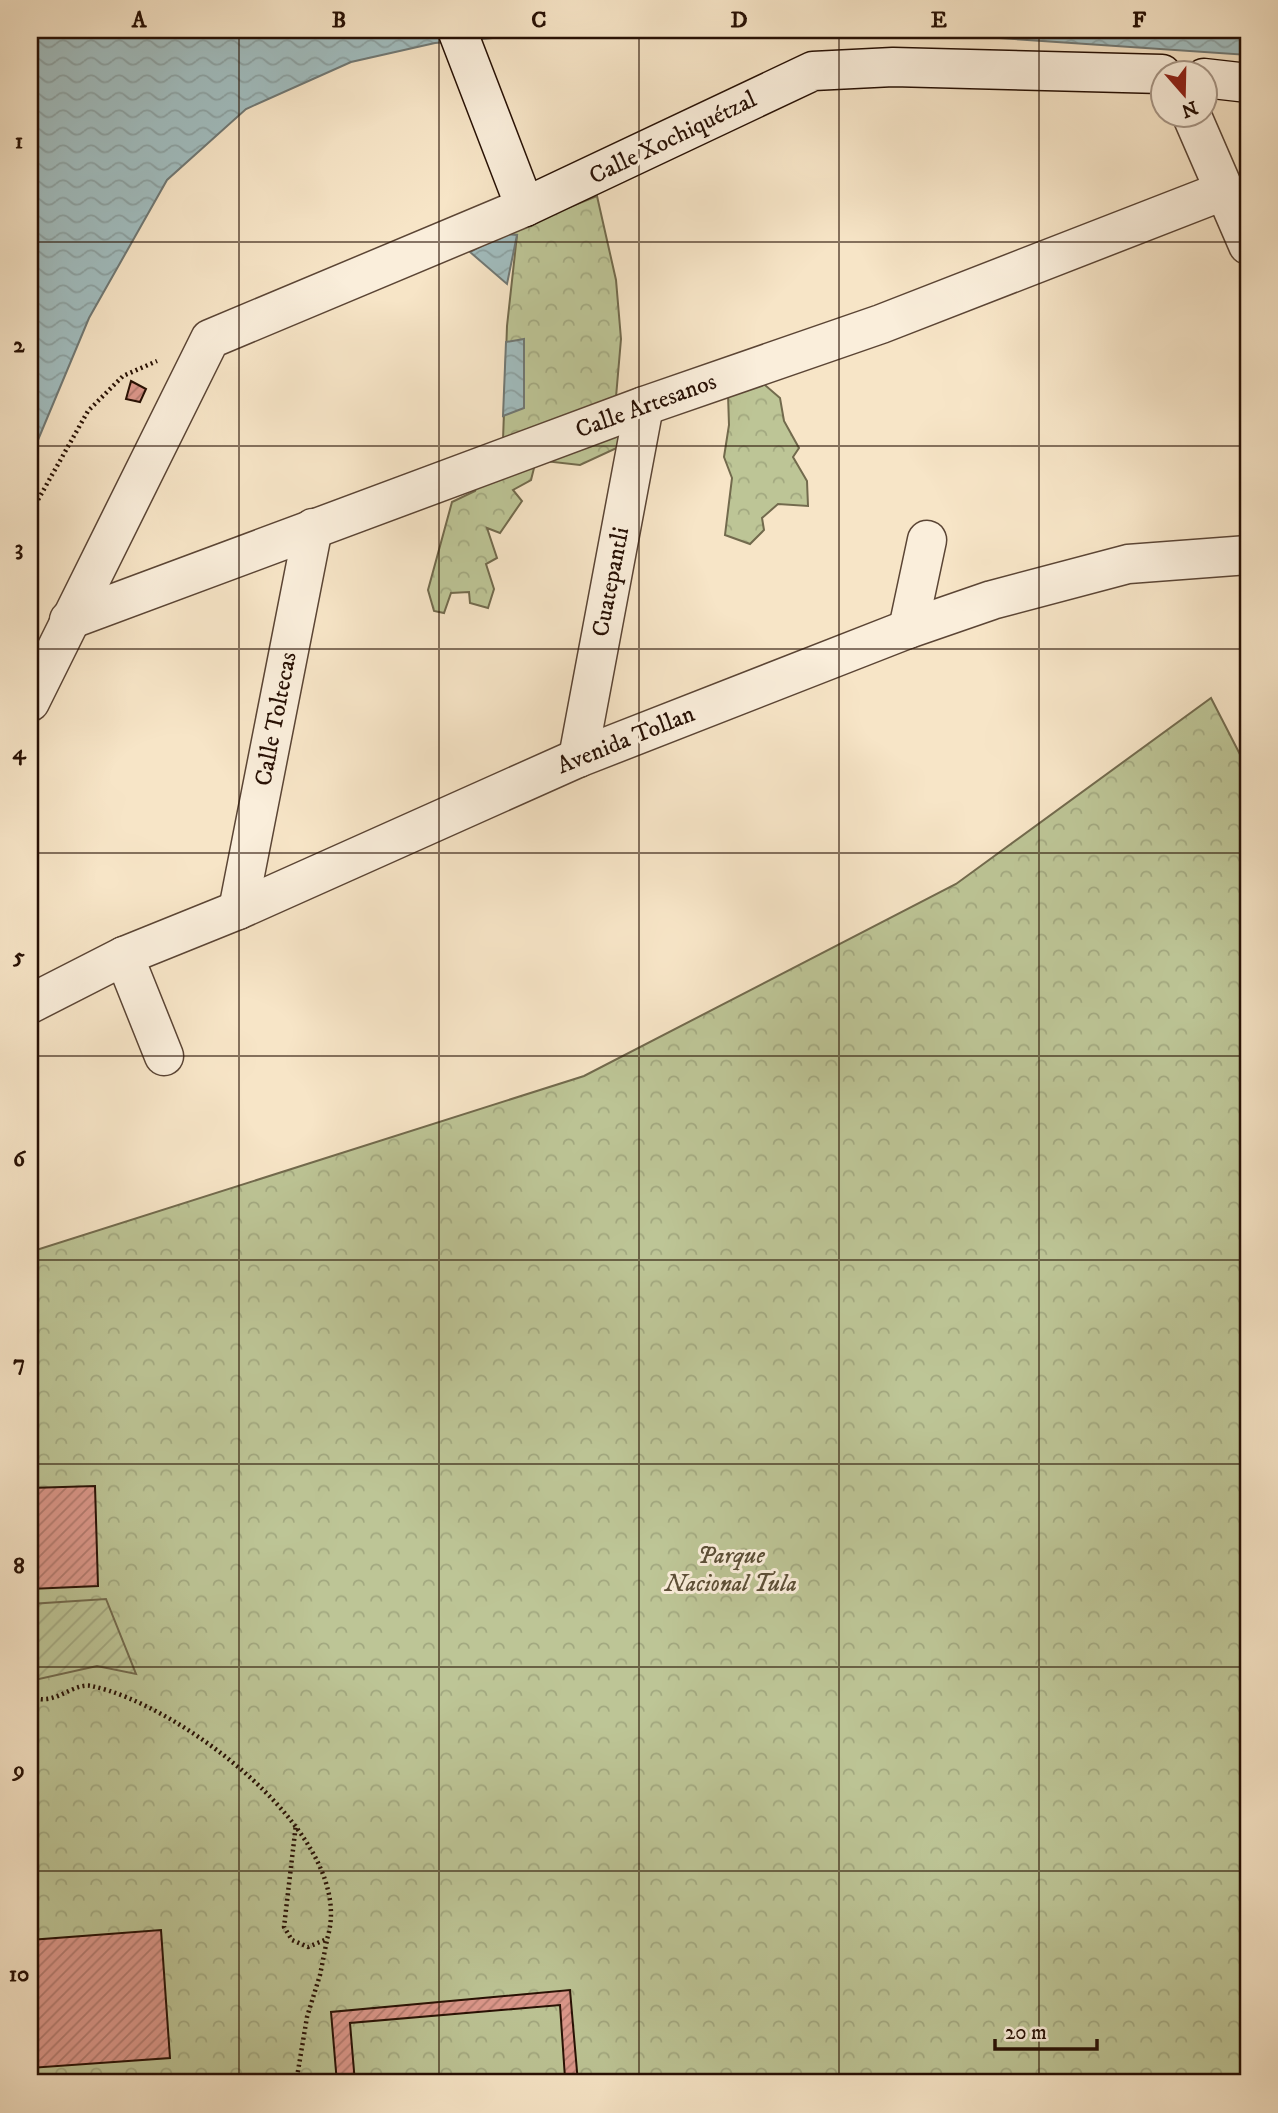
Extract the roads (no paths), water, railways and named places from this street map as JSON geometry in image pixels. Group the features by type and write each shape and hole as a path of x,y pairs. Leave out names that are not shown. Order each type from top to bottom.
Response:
{"street":[{"path":"457,30 525,207"},
{"name":"Calle Xochiquétzal","path":"69,620 210,339 525,207 813,71 893,67 1148,74"},
{"path":"1218,80 1248,83"},
{"path":"1198,130 1248,245"},
{"name":"Calle Artesanos","path":"69,620 644,406 881,324 1223,191"},
{"name":"Cuatepantli","path":"578,758 644,406"},
{"name":"Calle Toltecas","path":"238,910 313,528"},
{"path":"908,629 927,540"},
{"name":"Avenida Tollan","path":"30,1004 124,956 238,910 578,758 908,629 992,600 1128,564 1248,555"},
{"path":"30,702 69,620"},
{"path":"124,956 164,1056"}],"water":[{"path":"30,30 587,30 435,43 351,62 246,109 167,180 89,318 30,459"},
{"path":"882,30 1248,30 1248,55"},
{"path":"503,234 517,235 507,284 470,252"},
{"path":"524,339 524,408 503,416 506,342"}],"park label":[{"name":"Parque Nacional Tula","path":"731,1570"}]}
